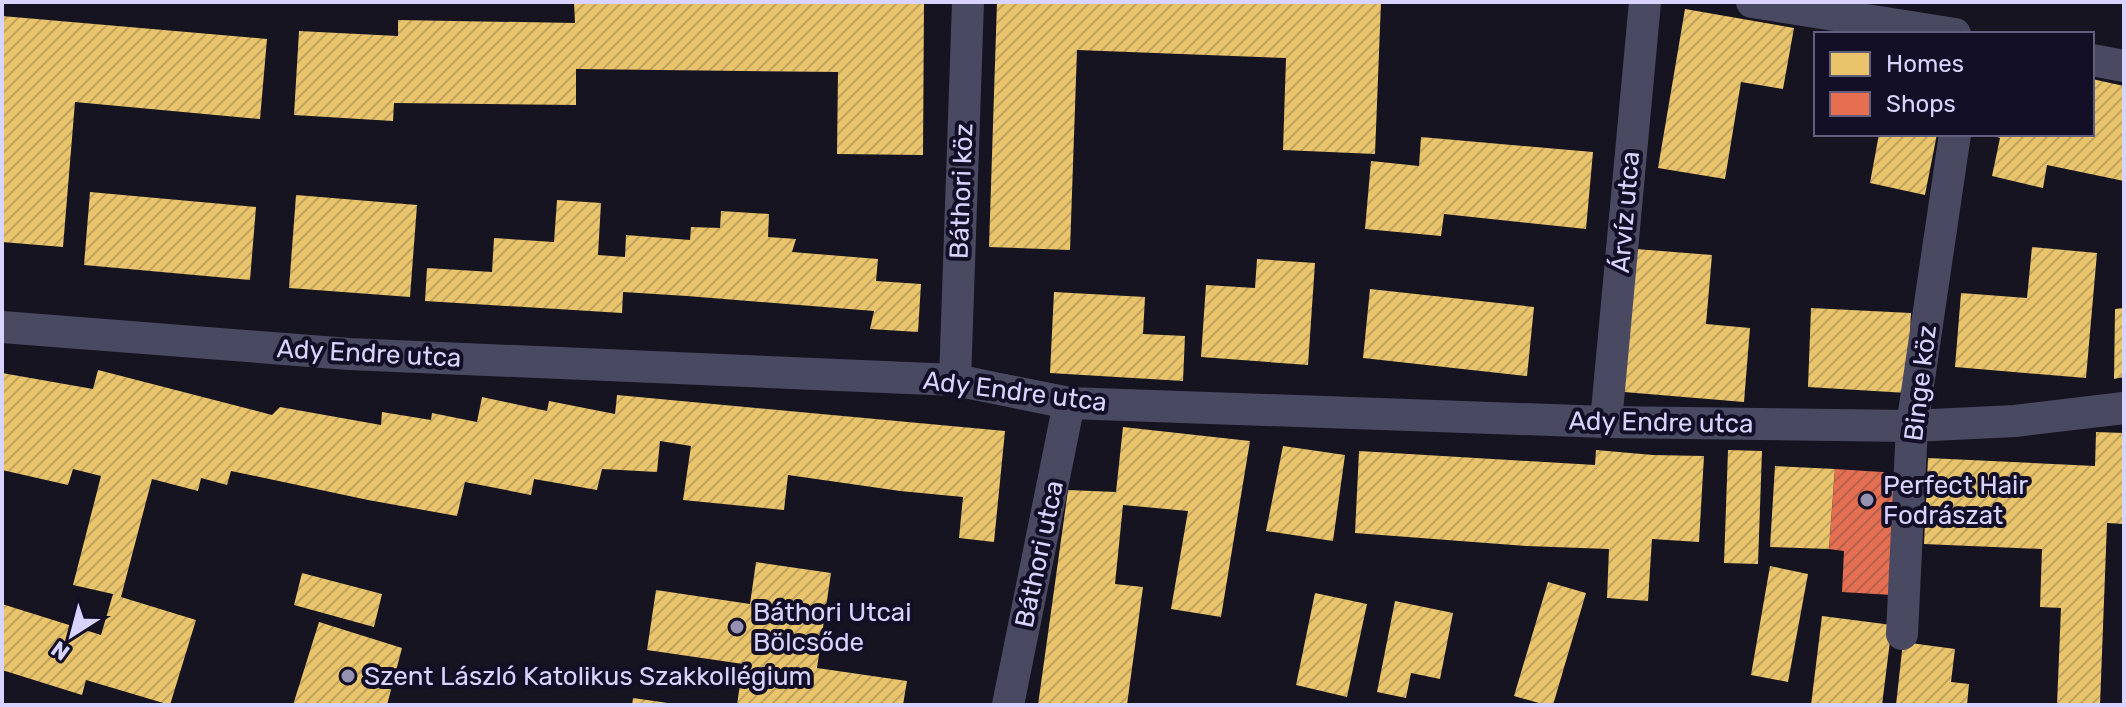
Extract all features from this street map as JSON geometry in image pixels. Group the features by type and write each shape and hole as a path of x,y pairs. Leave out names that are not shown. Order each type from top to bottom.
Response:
{"street":[{"name":"Báthori köz","path":"955,380 968,2"},
{"name":"Árvíz utca","path":"1606,422 1645,2"},
{"path":"1752,2 1942,32"},
{"path":"2094,60 2124,66"},
{"name":"Binge köz","path":"1902,634 1912,426 1955,136"},
{"name":"Ady Endre utca","path":"2,327 349,354 955,380 1069,403 1606,422 1912,426 2015,421 2124,408"},
{"name":"Báthori utca","path":"1008,705 1069,403"}],"building: Homes":[{"path":"574,2 924,2 923,155 837,154 838,72 576,69 576,105 394,103 393,121 294,115 299,31 398,36 398,20 575,23"},
{"path":"997,2 1381,2 1375,154 1283,150 1286,58 1077,50 1070,250 989,247"},
{"path":"1685,9 1794,28 1783,89 1741,82 1725,179 1658,168"},
{"path":"2,16 267,39 260,119 75,102 63,247 2,242"},
{"path":"2094,79 2124,86 2124,181 2047,165 2043,188 1992,176 2000,138 1994,136 2094,136"},
{"path":"1879,136 1937,136 1925,195 1870,183"},
{"path":"1421,137 1593,152 1586,229 1444,214 1441,236 1365,229 1371,161 1419,166"},
{"path":"90,192 256,207 250,280 84,265"},
{"path":"296,195 417,205 410,297 289,288"},
{"path":"557,200 601,203 598,255 625,257 626,235 690,240 691,227 720,228 721,211 769,214 768,237 796,239 792,252 878,259 876,281 921,284 918,332 870,329 874,311 687,296 623,292 622,313 425,301 427,268 492,272 494,238 554,242"},
{"path":"2032,247 2097,253 2086,378 1955,367 1961,293 2027,298"},
{"path":"1636,249 1712,255 1706,324 1750,328 1744,402 1624,392"},
{"path":"1257,259 1315,263 1308,365 1201,357 1206,285 1255,288"},
{"path":"1370,289 1534,307 1527,376 1363,358"},
{"path":"1054,292 1145,297 1143,334 1185,336 1183,381 1050,373"},
{"path":"1811,308 1911,313 1907,393 1808,387"},
{"path":"2124,308 2124,377 2114,379 2115,309"},
{"path":"98,370 272,415 280,407 381,425 382,412 431,420 432,413 477,422 482,397 547,411 549,401 615,414 617,395 1005,431 994,542 959,538 963,497 788,475 784,510 683,500 691,446 660,441 657,472 602,469 597,490 534,479 531,495 465,482 457,516 231,471 227,485 201,478 198,491 152,479 121,597 196,620 170,705 86,680 82,695 2,670 2,604 101,635 113,594 73,585 101,476 73,469 68,485 2,470 2,373 93,389"},
{"path":"1123,427 1250,441 1221,617 1171,609 1188,511 1123,505 1115,584 1143,587 1127,705 1038,705 1068,490 1116,492"},
{"path":"2096,432 2124,433 2124,524 2107,523 2100,705 2057,705 2061,608 2040,607 2042,549 1924,544 1928,458 2095,466"},
{"path":"1283,446 1345,455 1333,541 1266,531"},
{"path":"1596,450 1704,456 1699,542 1652,539 1648,601 1607,598 1609,549 1355,533 1359,451 1595,465"},
{"path":"1728,450 1762,451 1758,564 1724,563"},
{"path":"1775,466 1835,469 1829,549 1770,547"},
{"name":"Báthori Utcai Bölcsőde","path":"756,562 831,573 817,668 907,681 903,705 737,705 743,664 647,650 656,590 750,604"},
{"path":"1770,566 1808,574 1788,682 1751,675"},
{"path":"302,573 382,594 374,627 294,605"},
{"path":"1548,582 1586,593 1553,705 1514,696"},
{"path":"1315,593 1367,604 1347,697 1296,685"},
{"path":"1395,601 1453,613 1440,679 1411,673 1406,698 1377,692"},
{"path":"1822,616 1892,625 1882,705 1811,705"},
{"name":"Szent László Katolikus Szakkollégium","path":"319,622 402,648 387,705 293,705"},
{"path":"1903,642 1955,649 1951,682 1969,684 1967,705 1896,705"},
{"path":"633,698 668,703 632,705"}],"building: Shops":[{"path":"1835,469 1898,473 1892,595 1842,592 1844,551 1829,549"}],"place":[{"name":"Perfect Hair Fodrászat","path":"1867,500"},
{"name":"Báthori Utcai Bölcsőde","path":"737,627"},
{"name":"Szent László Katolikus Szakkollégium","path":"348,676"}]}
